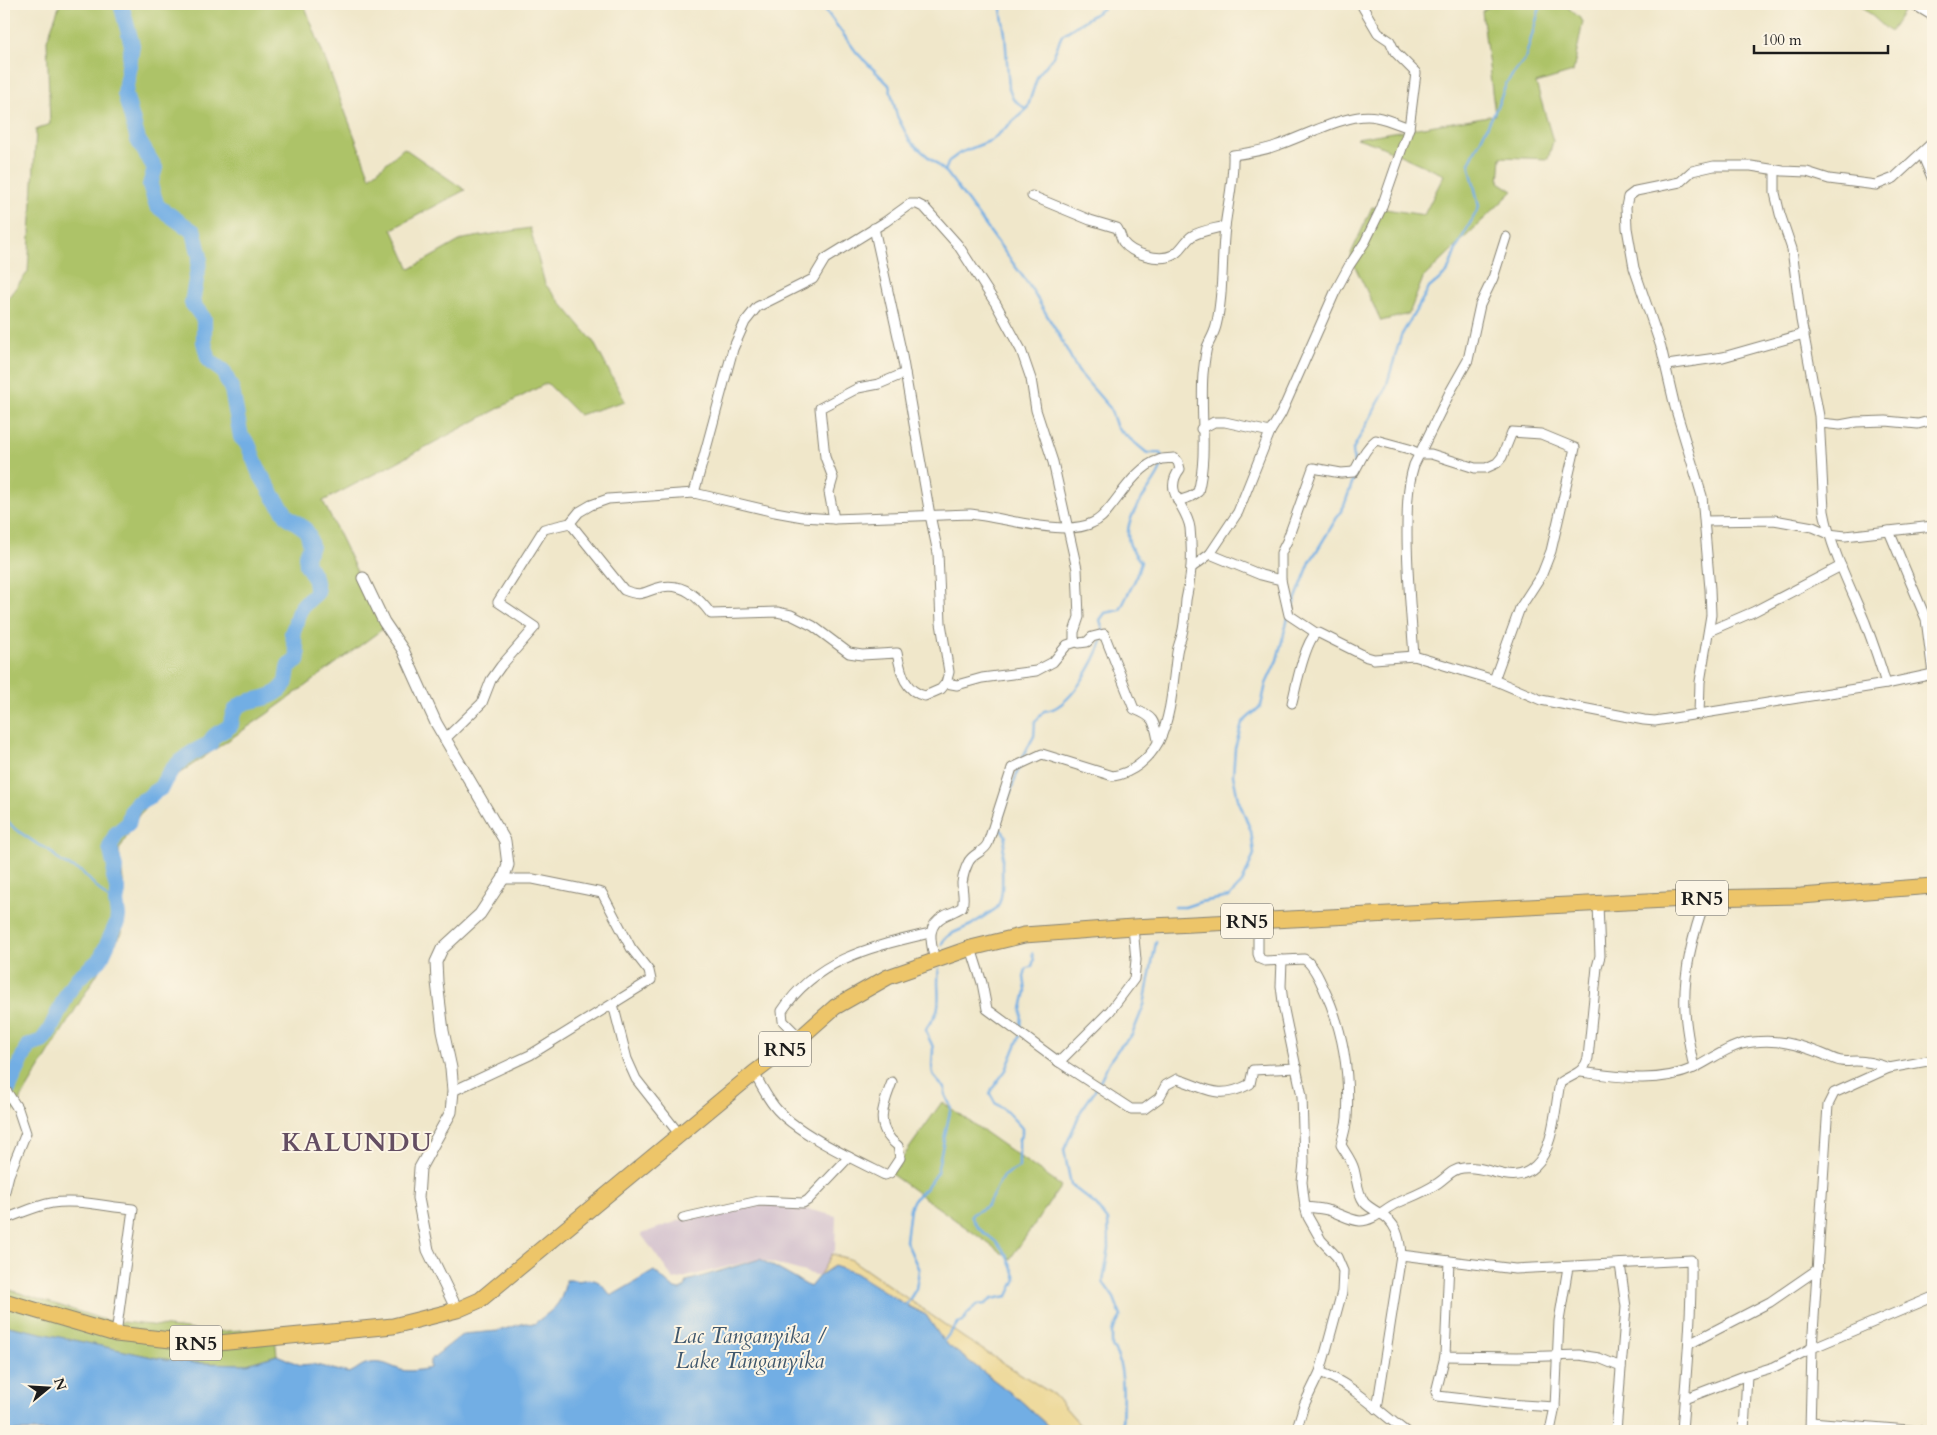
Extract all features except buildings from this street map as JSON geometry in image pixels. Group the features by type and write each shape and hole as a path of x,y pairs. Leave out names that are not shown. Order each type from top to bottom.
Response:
{"highway":[{"name":"RN5","path":"4,1301 116,1334 208,1344 393,1326 457,1310 480,1300 754,1073 800,1038 835,1007 888,978 972,948 1024,934 1706,898 1800,896 1933,886"}],"street":[{"path":"1191,568 1210,554 1238,512 1270,432 1281,414 1335,292 1365,242 1381,209 1409,128 1416,73 1395,52 1390,41 1378,33 1361,4"},
{"path":"1913,4 1933,16"},
{"path":"1178,501 1198,492 1203,466 1201,429 1203,374 1207,348 1216,327 1222,279 1225,226 1233,177 1233,155 1250,153 1276,146 1357,117 1375,116 1409,128"},
{"path":"1699,715 1700,682 1709,631 1710,589 1705,521 1697,477 1675,407 1666,365 1629,249 1626,207 1628,196 1636,191 1680,182 1692,171 1714,166 1751,166 1807,172 1829,179 1876,186 1894,178 1933,142"},
{"path":"1922,154 1933,180"},
{"path":"1775,170 1776,193 1780,214 1792,249 1804,334 1820,423 1824,511 1829,534 1873,642 1886,684"},
{"path":"1032,196 1090,220 1117,228 1123,241 1128,246 1142,254 1151,256 1168,257 1174,254 1193,236 1225,226"},
{"path":"694,493 733,349 745,322 757,307 813,279 826,259 910,204 917,204 925,208 958,245 996,304 1021,350 1031,379 1036,410 1053,462 1077,569 1079,605 1078,622 1074,632 1074,640 1076,642"},
{"path":"570,523 624,590 636,595 662,587 679,588 694,595 711,614 777,612 786,614 813,626 849,653 862,655 880,652 897,653 902,675 907,685 917,694 925,696 933,694 946,683 949,672 941,623 938,553 905,373 874,228"},
{"path":"1414,656 1408,572 1407,514 1411,476 1450,392 1468,360 1480,305 1493,278 1506,237"},
{"path":"1666,365 1723,357 1804,334"},
{"path":"834,519 829,492 833,478 824,457 824,436 820,408 858,388 885,382 905,373"},
{"path":"1820,423 1840,425 1886,420 1918,424 1933,420"},
{"path":"1201,429 1214,422 1225,422 1270,432"},
{"path":"1494,680 1520,608 1542,574 1551,551 1575,448 1541,434 1512,432 1502,457 1497,464 1486,468 1476,468 1431,454 1420,454 1376,440 1366,447 1363,458 1354,472 1342,473 1313,468 1281,553 1281,580 1289,615 1316,633 1367,657 1374,659 1414,656 1494,680 1540,700 1644,720 1655,721 1699,715 1753,704 1886,684 1933,674 1926,619 1889,531"},
{"path":"446,738 482,704 491,680 535,627 498,602 544,529 570,523 579,512 591,505 608,499 694,493 775,512 834,519 978,515 1068,528 1092,524 1100,518 1133,479 1158,460 1174,458 1178,462 1180,469 1175,475 1172,487 1187,516 1191,568 1169,709 1158,742 1144,761 1133,770 1112,776 1042,754 1012,768 988,844 986,848 970,858 968,863 962,883 964,899 962,907 934,922 930,933 935,962"},
{"path":"1705,521 1774,520 1812,527 1829,534 1845,536 1933,526"},
{"path":"1210,554 1261,575 1281,580"},
{"path":"1709,631 1747,615 1841,566"},
{"path":"363,578 384,622 403,650 436,723 505,841 508,865 503,879 480,914 442,949 436,962 437,982 453,1091 452,1112 420,1168 418,1198 428,1250 457,1310"},
{"path":"1292,703 1300,671 1312,638 1316,633"},
{"path":"946,683 958,685 982,678 1036,671 1045,668 1053,662 1067,645 1076,642 1087,642 1092,637 1104,634 1134,708 1151,716 1154,721 1158,742"},
{"path":"453,1091 530,1055 651,980 649,971 631,948 602,893 533,879 503,879"},
{"path":"1694,1068 1686,1022 1685,997 1688,963 1700,914 1706,898"},
{"path":"1581,1072 1588,1058 1589,1034 1600,956 1598,904"},
{"path":"1258,921 1260,959 1265,961 1300,958 1307,961 1320,980 1329,999 1342,1038 1347,1075 1347,1120 1342,1145 1354,1167 1358,1190 1363,1201 1371,1209 1381,1213 1395,1226 1399,1236 1401,1255 1377,1409"},
{"path":"1059,1062 1110,1011 1134,979 1136,960 1133,927"},
{"path":"800,1038 783,1022 782,1011 818,972 834,963 867,950 930,933"},
{"path":"972,948 987,1009 1059,1062 1131,1109 1144,1109 1159,1098 1166,1085 1177,1079 1209,1092 1227,1092 1250,1084 1253,1070 1297,1068"},
{"path":"1282,960 1281,986 1284,1010 1297,1068 1302,1104 1304,1162 1302,1182 1305,1206 1308,1217 1321,1240 1337,1257 1343,1270 1342,1292 1320,1372 1304,1406 1296,1431"},
{"path":"613,1004 628,1059 636,1079 680,1134"},
{"path":"1305,1206 1329,1210 1349,1220 1362,1221 1420,1194 1440,1182 1447,1174 1461,1168 1476,1166 1515,1176 1524,1174 1536,1166 1546,1152 1560,1083 1566,1078 1581,1072 1649,1079 1694,1068 1715,1055 1736,1046 1774,1040 1817,1052 1842,1062 1877,1064 1889,1068"},
{"path":"1920,1431 1810,1427 1812,1348 1828,1105 1834,1093 1889,1068 1933,1060"},
{"path":"754,1073 778,1111 796,1125 849,1157 887,1175 900,1158 898,1146 891,1141 881,1116 892,1082"},
{"path":"4,1195 8,1175 26,1133 18,1109 7,1092"},
{"path":"684,1218 759,1201 803,1203 849,1157"},
{"path":"4,1219 30,1208 52,1203 72,1202 133,1209 116,1334"},
{"path":"1401,1255 1515,1269 1690,1260 1692,1290 1682,1431"},
{"path":"1449,1261 1445,1356 1436,1392 1438,1396 1506,1404 1555,1406"},
{"path":"1616,1431 1626,1307 1620,1264"},
{"path":"1550,1431 1555,1406 1559,1321 1568,1267"},
{"path":"1689,1344 1770,1302 1818,1269"},
{"path":"1684,1400 1747,1375 1774,1367 1812,1348 1933,1297"},
{"path":"1445,1356 1518,1357 1558,1354 1580,1355 1599,1358 1621,1367"},
{"path":"1320,1372 1350,1386 1362,1398 1405,1431"},
{"path":"1744,1431 1747,1375"}],"shaded area":[{"path":"759,1203 802,1208 836,1216 835,1250 819,1276 759,1259 674,1280 641,1234 684,1219"}],"green space":[{"path":"60,4 304,4 370,177 404,148 465,190 392,229 410,269 463,239 530,228 545,284 593,341 625,401 579,415 547,383 323,501 384,628 267,714 180,773 139,815 119,850 124,888 122,933 6,1123 4,1145 4,303 28,272 36,130 50,124 47,40"},
{"path":"1494,4 1564,4 1583,21 1573,72 1536,83 1553,141 1548,159 1501,157 1499,182 1513,191 1423,278 1409,314 1381,321 1350,256 1372,207 1424,215 1444,175 1378,145 1357,138 1495,115 1482,11"},
{"path":"1859,4 1908,4 1890,32"},
{"path":"942,1102 1061,1186 1010,1259 891,1174"},
{"path":"4,1288 105,1320 213,1332 274,1328 277,1355 247,1364 196,1363 157,1358 19,1329 4,1325"}],"sand":[{"path":"832,1254 852,1260 964,1338 1054,1395 1086,1431 1053,1431 1020,1400 943,1342 926,1315 834,1266 819,1276"}],"water":[{"name":"Lac Tanganyika / Lake Tanganyika","path":"760,1259 810,1287 819,1276 834,1266 855,1273 906,1305 926,1315 944,1342 1020,1400 1053,1431 4,1431 4,1325 157,1358 196,1363 247,1364 277,1355 300,1365 312,1364 349,1373 370,1363 386,1364 408,1371 430,1368 430,1360 463,1334 498,1331 525,1323 534,1324 559,1302 566,1280 598,1281 611,1296 654,1271 675,1289 680,1290 685,1287 687,1281"}],"waterway":[{"path":"4,1094 7,1092 28,1046 42,1041 50,1030 68,992 78,978 100,960 117,923 116,902 118,892 110,847 116,834 128,824 131,812 136,804 161,788 169,773 181,761 210,744 213,737 231,725 237,708 250,701 273,695 284,686 289,665 297,661 298,655 292,633 297,616 304,605 317,592 314,577 307,565 306,556 311,546 308,534 304,528 288,517 259,472 248,444 241,437 232,390 223,371 209,361 204,342 204,319 192,303 200,257 194,232 157,206 150,185 155,168 138,140 125,94 132,45 121,4"},
{"path":"821,4 857,53 889,85 897,116 910,141 947,173 1029,285 1078,371 1110,408 1117,428 1147,453 1161,453 1162,463 1159,473 1138,505 1128,529 1130,545 1141,562 1135,580 1120,610 1105,613 1100,620 1104,633"},
{"path":"1004,4 1001,9 1009,89 1013,99 1026,109"},
{"path":"945,171 949,161 960,153 992,140 1027,109 1038,75 1053,57 1062,35 1110,4"},
{"path":"1354,466 1353,449 1385,391 1401,336 1429,288 1447,273 1457,247 1479,207 1469,163 1497,107 1507,82 1525,59 1541,4"},
{"path":"1291,611 1310,562 1344,506 1354,474"},
{"path":"1174,907 1185,907 1200,902 1229,897 1242,883 1254,854 1251,831 1238,799 1233,775 1235,748 1242,723 1261,706 1266,684 1277,660 1288,618"},
{"path":"1021,760 1034,736 1035,722 1044,711 1054,708 1063,702 1081,682 1103,638"},
{"path":"942,944 944,939 953,933 971,925 997,908 1001,898 1002,857 1006,836 998,826 1019,768"},
{"path":"4,817 15,829 49,850 61,862 82,872 107,898 116,902"},
{"path":"1122,1431 1122,1375 1117,1355 1112,1347 1112,1332 1121,1316 1114,1298 1103,1282 1109,1248 1108,1221 1096,1205 1071,1185 1064,1150 1081,1111 1097,1087 1109,1062 1132,1035 1144,1005 1156,942"},
{"path":"1021,1031 1022,1009 1026,991 1024,977 1026,969 1032,966 1034,960 1032,953"},
{"path":"906,1305 916,1289 919,1270 906,1241 910,1208 914,1199 926,1188 937,1172 951,1107 945,1094 945,1088 933,1074 933,1048 926,1029 937,1011 939,969"},
{"path":"943,1342 958,1323 963,1322 967,1314 977,1305 985,1304 992,1299 1008,1296 1016,1279 1004,1252 998,1244 978,1228 971,1215 987,1206 1003,1176 1019,1167 1019,1139 1022,1134 1022,1128 1007,1112 995,1103 990,1094 1006,1070 1020,1036"}],"district":[{"name":"KALUNDU","path":"357,1142"}]}
